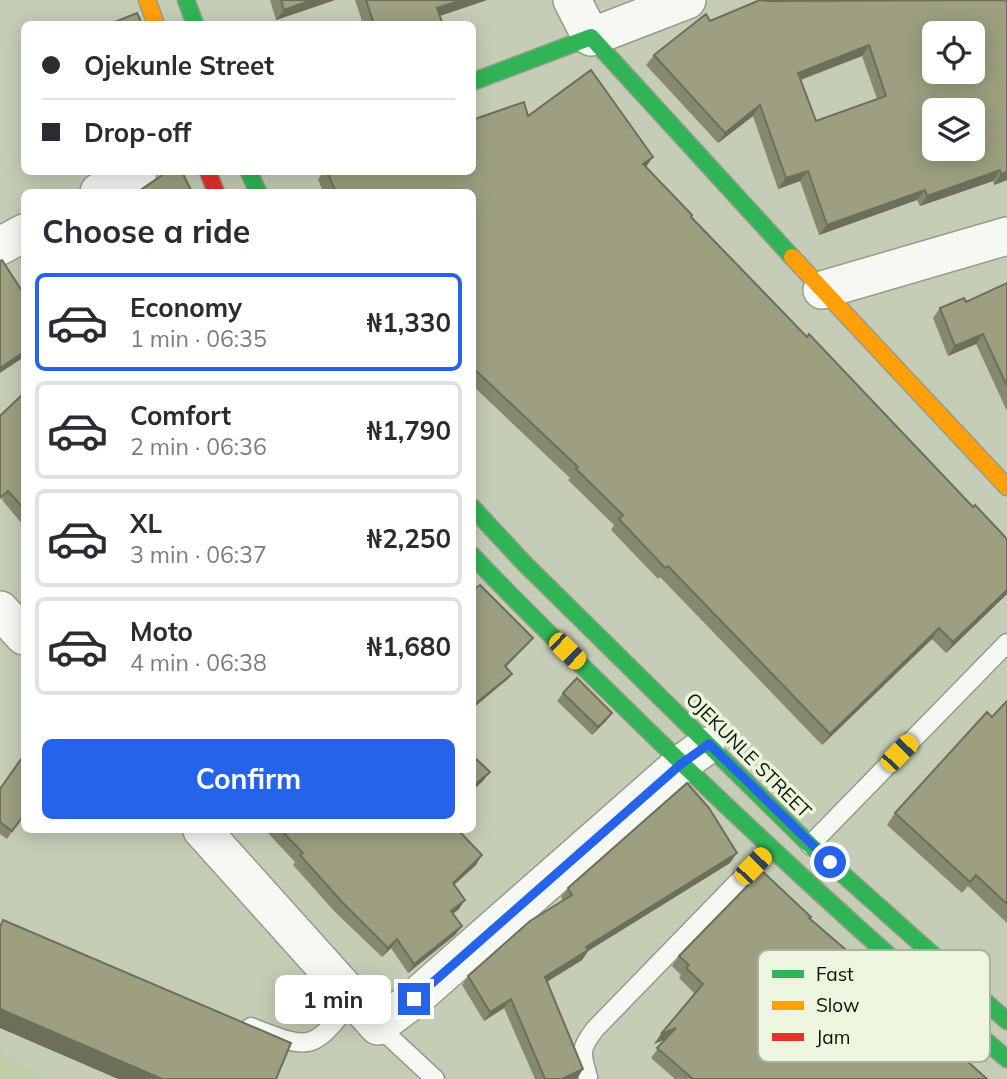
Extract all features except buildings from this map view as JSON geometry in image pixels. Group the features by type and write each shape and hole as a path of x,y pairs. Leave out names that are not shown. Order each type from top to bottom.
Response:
{"street":[{"path":"147,0 155,21"},
{"path":"186,0 194,21"},
{"path":"572,0 590,37 821,290 1007,487"},
{"path":"476,80 687,0"},
{"path":"105,189 132,175"},
{"path":"225,189 256,178"},
{"path":"0,246 21,235"},
{"path":"821,290 1007,236"},
{"name":"OJEKUNLE STREET","path":"476,511 695,754 770,849 880,950"},
{"name":"OJEKUNLE STREET","path":"476,559 695,754 810,845 928,950"},
{"path":"0,610 21,633"},
{"path":"205,833 378,1026 414,999 695,754"},
{"name":"OJEKUNLE STREET","path":"990,1006 1007,1021"},
{"name":"OJEKUNLE STREET","path":"990,1045 1007,1059"}],"lane":[{"path":"810,845 1007,643"},
{"path":"588,1077 581,1052 590,1036 770,849"},
{"path":"240,1022 288,1042 309,1043 326,1035 354,997"},
{"path":"378,1026 435,1079"}],"shaded area":[{"path":"0,1052 47,1079 0,1079"}],"traffic: fast":[{"path":"186,0 194,21"},
{"path":"476,80 591,37 792,257"},
{"path":"250,175 257,189"},
{"path":"476,511 523,562 810,845 928,950"},
{"path":"476,559 669,751 882,950"},
{"path":"990,1006 1007,1021"},
{"path":"990,1044 1007,1059"}],"traffic: slow":[{"path":"147,0 155,21"},
{"path":"792,257 1007,487"}],"traffic: jam":[{"path":"209,175 215,189"}],"route":[{"path":"414,999 681,764 709,744 830,862"}]}
